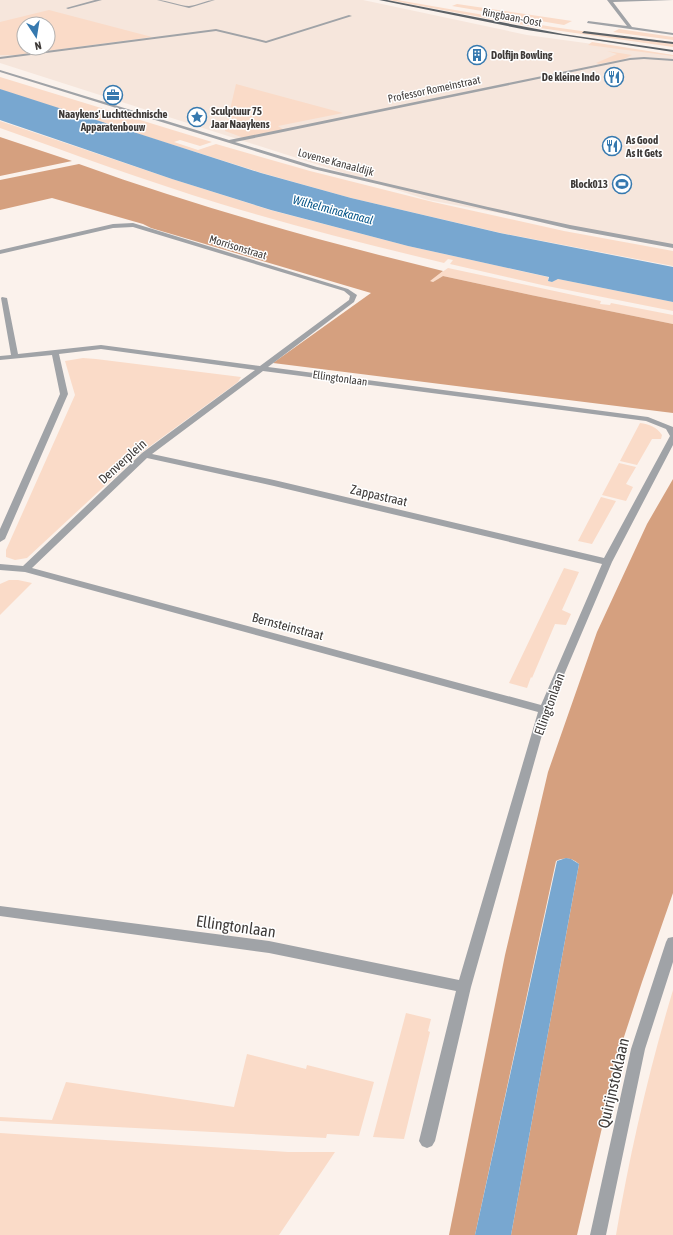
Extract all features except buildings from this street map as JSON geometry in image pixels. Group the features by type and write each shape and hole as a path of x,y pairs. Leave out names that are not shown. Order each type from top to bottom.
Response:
{"main road":[{"name":"Ringbaan-Oost","path":"381,0 519,28 616,44 673,51"},
{"name":"Ringbaan-Oost","path":"407,0 533,24"},
{"path":"577,31 673,43"}],"street":[{"path":"68,8 100,0"},
{"path":"159,0 189,6 213,0"},
{"path":"610,1 673,0"},
{"path":"610,1 631,28"},
{"path":"0,58 216,30 266,42 350,16"},
{"path":"588,22 673,34"},
{"name":"Professor Romeinstraat","path":"228,141 617,62 644,58 673,60"},
{"name":"Lovense Kanaaldijk","path":"0,71 315,168 417,193 570,227 673,246"},
{"name":"Morrisonstraat","path":"0,252 112,226 133,225 346,290 354,295 352,301 264,368"},
{"path":"4,298 15,357"},
{"name":"Ellingtonlaan","path":"0,358 101,347 648,419 669,427 673,436 607,562 544,710 464,987 427,1141"},
{"path":"0,539 64,394 55,352"},
{"name":"Denverplein","path":"25,569 145,455 264,368"},
{"name":"Zappastraat","path":"145,455 274,483 607,562"},
{"path":"0,567 25,569"},
{"name":"Bernsteinstraat","path":"25,569 544,710"},
{"name":"Ellingtonlaan","path":"0,910 269,947 464,987"},
{"name":"Quirijnstoklaan","path":"598,1235 638,1049 673,942"}],"shaded area":[{"path":"0,0 363,0 527,35 673,55 673,245 428,200 0,63"},
{"path":"388,0 397,0 553,27 673,44 673,47 540,28"},
{"path":"457,4 572,21 564,25 452,6"},
{"path":"49,10 152,37 56,50 56,16 24,16"},
{"path":"16,18 16,55 0,55 0,22"},
{"path":"619,29 673,37 673,40 613,32"},
{"path":"592,42 673,55 673,56 588,45"},
{"path":"607,51 632,55 624,59 599,64 596,63 617,54"},
{"path":"0,77 212,142 200,146 180,140 174,142 198,150 216,144 310,171 433,202 564,231 673,251 673,266 501,233 351,198 262,173 8,93 0,89"},
{"path":"236,84 343,113 278,126 284,130 244,138 225,131"},
{"path":"0,121 172,179 270,210 408,246 548,277 548,281 552,282 558,279 673,302 673,311 542,285 450,264 453,260 448,259 444,263 275,220 165,186 0,128"},
{"path":"0,137 72,161 0,176"},
{"path":"79,164 214,209 351,248 443,271 430,281 433,282 443,276 673,324 673,413 273,363 371,293 52,198 0,210 0,180"},
{"path":"448,268 601,301 600,304 610,305 611,303 673,315 673,324 443,276 433,282 429,281"},
{"path":"83,358 241,377 238,382 138,455 27,558 15,560 6,557 6,550 75,395 65,361"},
{"path":"640,423 650,425 655,428 662,435 661,439 652,439 637,465 620,461"},
{"path":"619,463 636,467 626,484 633,487 626,501 602,495"},
{"path":"673,479 673,893 621,1046 577,1235 511,1235 579,864 571,859 562,859 556,861 475,1235 449,1235 505,955 548,772 597,632 647,524"},
{"path":"601,497 616,501 592,544 578,541"},
{"path":"564,568 579,572 562,610 571,614 566,625 555,624 527,688 509,683"},
{"path":"9,580 32,583 0,615 0,584"},
{"path":"673,990 673,1235 616,1235 627,1173 641,1111"},
{"path":"406,1013 431,1019 428,1031 430,1032 404,1139 373,1137"},
{"path":"247,1054 306,1069 307,1065 374,1082 359,1136 327,1134 326,1138 0,1121 0,1117 52,1120 66,1082 234,1107"},
{"path":"0,1133 288,1152 335,1152 279,1235 0,1235"}],"water":[{"name":"Wilhelminakanaal","path":"0,89 261,173 351,198 500,233 673,267 673,302 558,279 552,282 548,281 549,277 408,246 271,210 172,179 0,120"},
{"path":"566,858 579,864 511,1235 475,1235 557,861"}],"place":[{"name":"Dolfijn Bowling","path":"477,55"},
{"name":"De kleine Indo","path":"614,77"},
{"name":"Naaykens' Luchttechnische Apparatenbouw","path":"113,95"},
{"name":"Sculptuur 75 Jaar Naaykens","path":"197,117"},
{"name":"As Good As It Gets","path":"612,146"},
{"name":"Block013","path":"622,184"}]}
